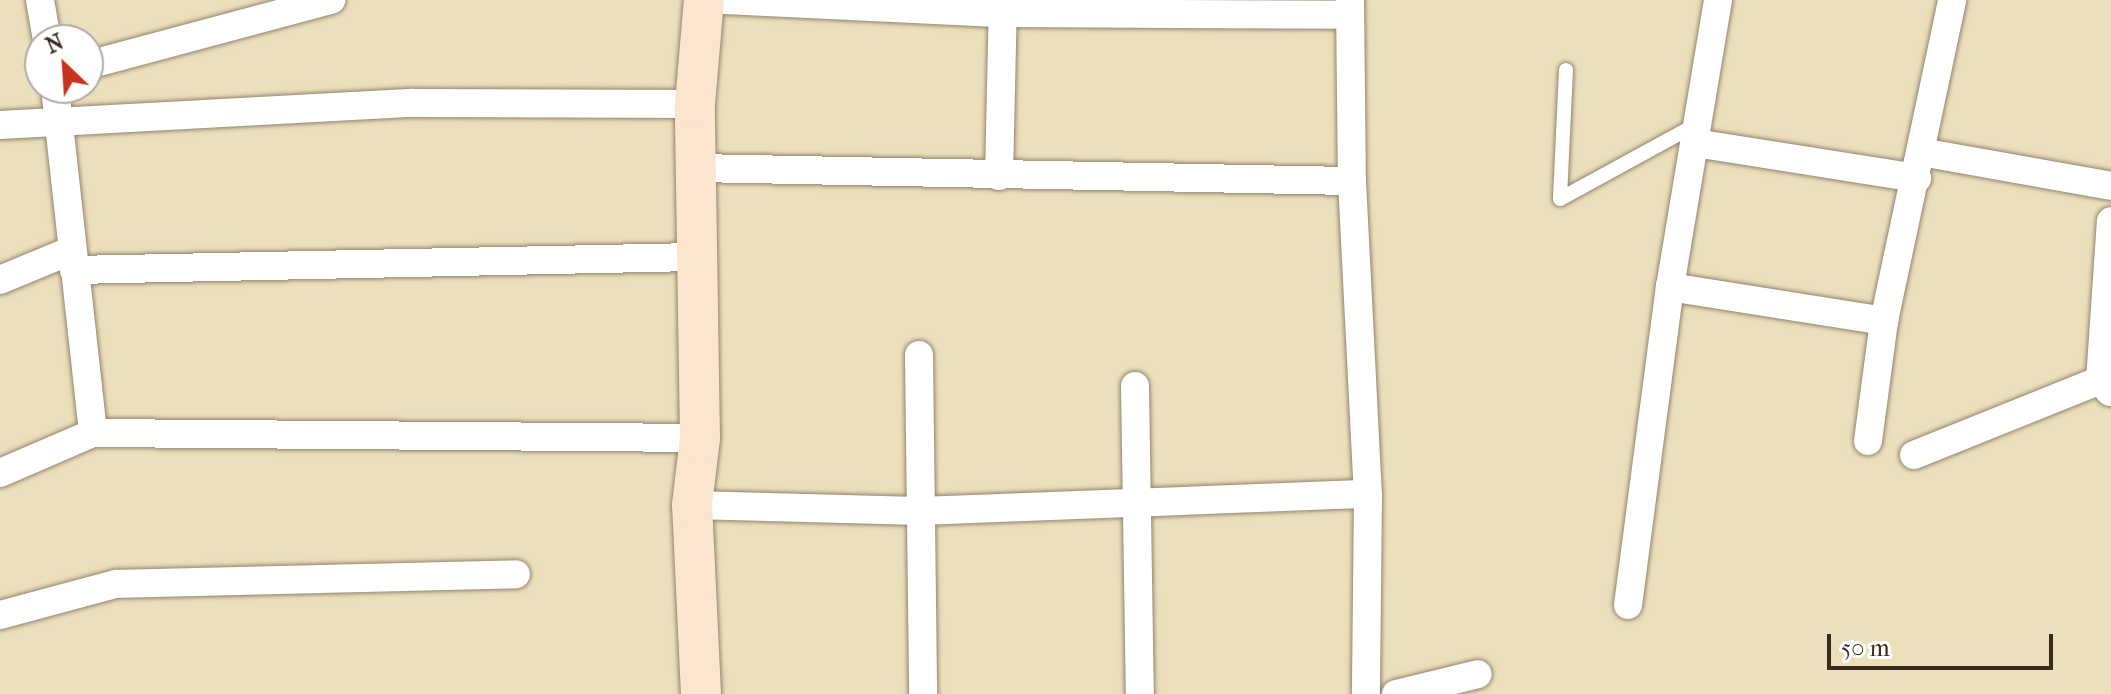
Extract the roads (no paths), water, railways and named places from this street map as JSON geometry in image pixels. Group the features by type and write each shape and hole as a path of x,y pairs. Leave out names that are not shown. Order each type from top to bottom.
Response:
{"street":[{"path":"40,0 44,24"},
{"path":"104,61 331,0"},
{"path":"701,694 692,505 700,438 695,104 704,0"},
{"path":"724,0 1003,6 1350,8 1352,181 1368,494 1366,694"},
{"path":"1628,605 1670,287 1718,0"},
{"path":"1868,441 1884,321 1952,0"},
{"path":"999,176 1003,6"},
{"path":"0,125 61,118 412,103 695,104"},
{"path":"58,104 72,260 93,433"},
{"path":"1696,133 1919,165 2111,186"},
{"path":"696,168 1352,181"},
{"path":"1914,455 2107,384 2111,221"},
{"path":"0,280 72,260 695,257"},
{"path":"1670,287 1884,321"},
{"path":"919,355 923,694"},
{"path":"1135,386 1140,694"},
{"path":"0,473 93,433 700,438"},
{"path":"692,505 920,511 1368,494"},
{"path":"0,615 116,584 516,574"},
{"path":"1396,694 1478,674"}],"lane":[{"path":"1566,70 1560,199 1696,133"}]}
